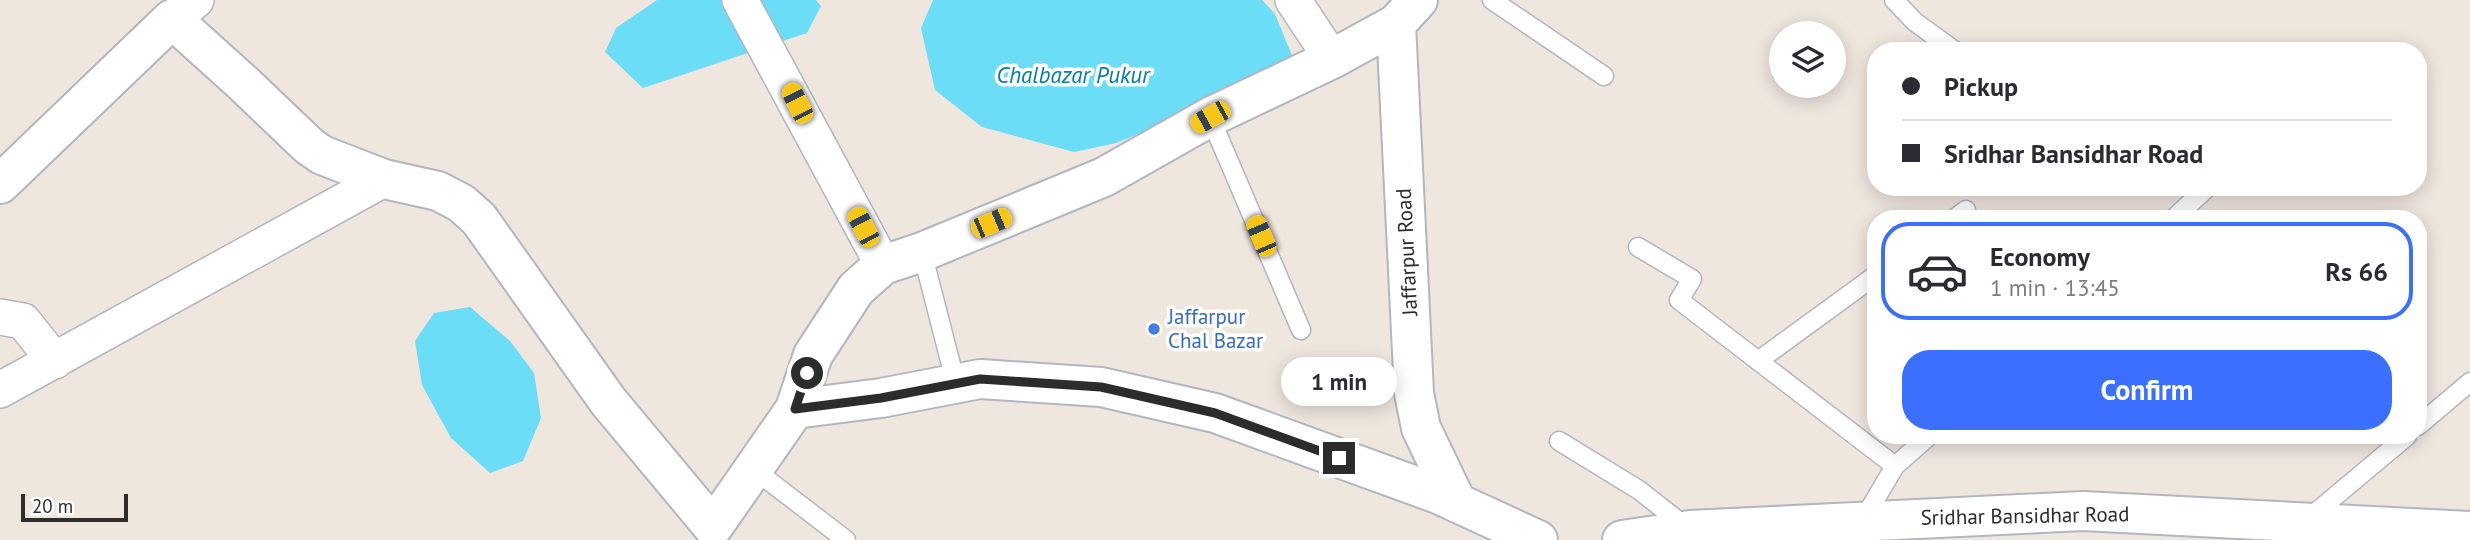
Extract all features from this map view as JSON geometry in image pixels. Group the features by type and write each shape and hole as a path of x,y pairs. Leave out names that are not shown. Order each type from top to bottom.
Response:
{"street":[{"path":"740,0 883,265"},
{"path":"1293,0 1332,59"},
{"path":"0,184 184,10 243,83 309,146 322,155 384,179 438,191 461,203 479,219 608,401 708,534 795,409 813,355 856,289 883,265 922,252 1104,177 1210,117 1332,59 1407,12"},
{"name":"Jaffarpur Road","path":"1407,12 1414,393 1421,428 1457,503"},
{"path":"0,390 384,179"},
{"path":"0,317 23,321 55,361"},
{"path":"795,409 881,398 980,379 1101,387 1215,413 1438,494 1528,538"},
{"name":"Sridhar Bansidhar Road","path":"1622,540 1690,530 2083,511 2304,522 2353,532 2470,531"}],"lane":[{"path":"1492,0 1604,76"},
{"path":"1894,0 1915,22 1943,42"},
{"path":"1210,117 1301,330"},
{"path":"2183,210 2198,196"},
{"path":"1638,247 1692,279 1679,300 1895,466"},
{"path":"922,252 956,384"},
{"path":"1758,360 1867,281"},
{"path":"2427,419 2470,383"},
{"path":"1559,440 1639,490 1690,530"},
{"path":"1862,521 1895,466 1920,444"},
{"path":"2304,522 2397,444"},
{"path":"752,468 846,540"}],"water":[{"path":"657,0 816,0 821,6 807,33 643,88 605,52 616,28"},
{"name":"Chalbazar Pukur","path":"933,0 1262,0 1275,14 1293,58 1175,119 1116,143 1074,152 982,127 935,90 921,28"},
{"path":"470,307 510,341 534,373 541,418 523,461 490,473 451,438 422,385 415,341 434,313"}],"place":[{"name":"Jaffarpur Chal Bazar","path":"1154,329"}],"route":[{"path":"807,373 795,409 881,398 980,379 1101,387 1215,413 1339,458"}]}
